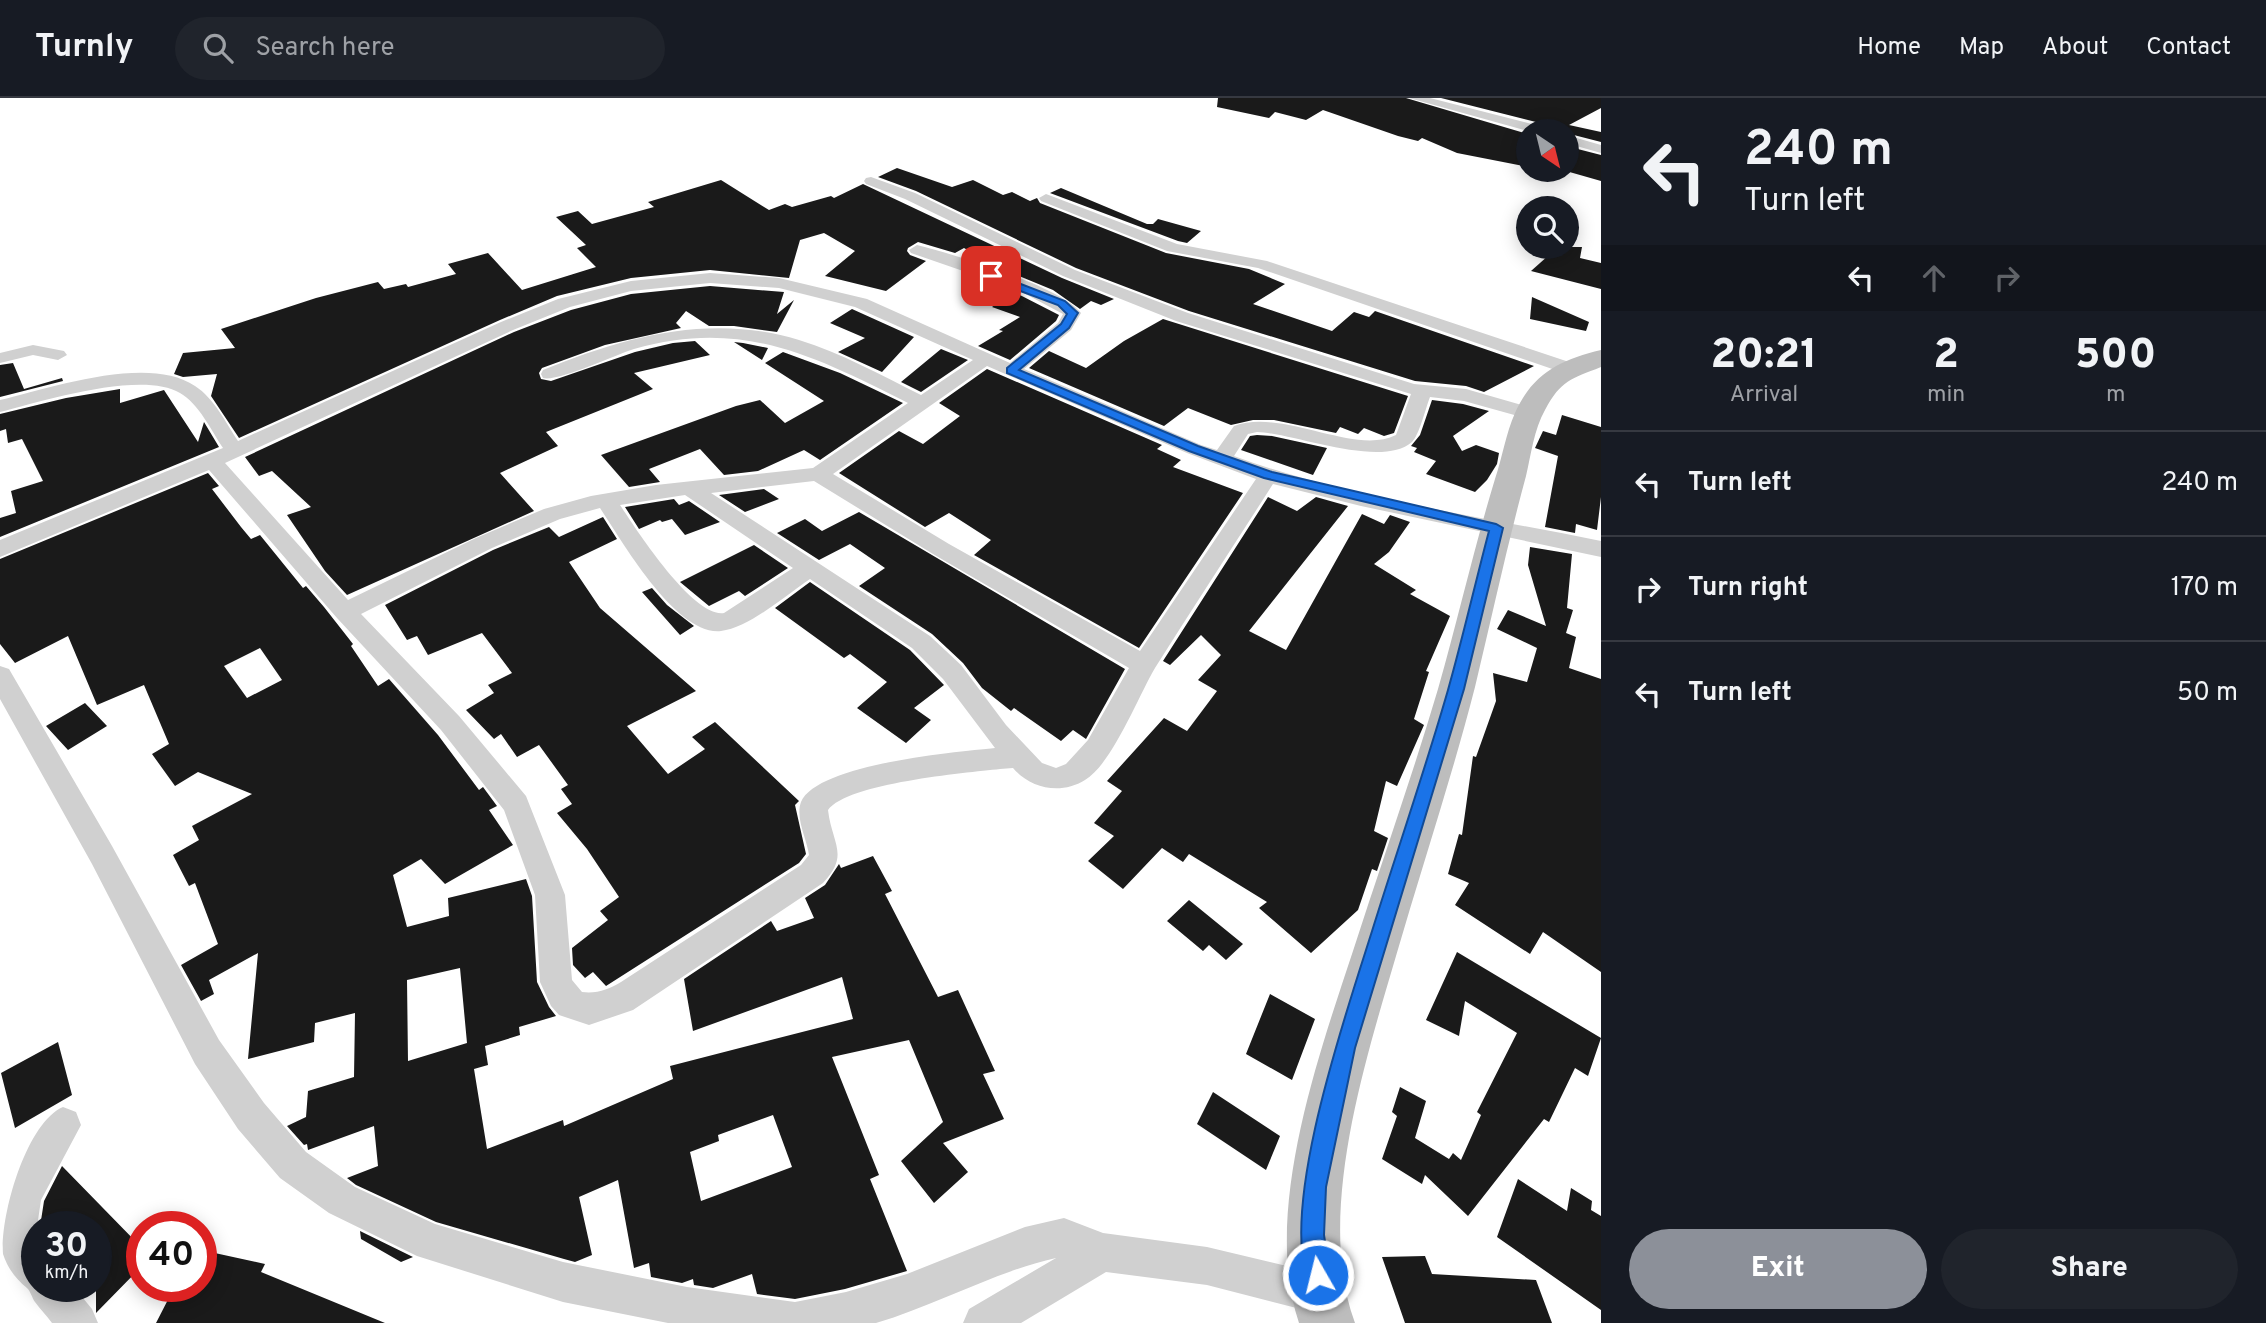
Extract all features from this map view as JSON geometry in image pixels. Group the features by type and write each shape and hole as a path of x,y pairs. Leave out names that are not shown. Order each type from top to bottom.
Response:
{"street":[{"path":"1415,98 1516,124"},
{"path":"1579,143 1601,149"},
{"path":"871,181 910,196 1069,273 1152,306 1422,391 1465,395 1529,413"},
{"path":"1046,198 1173,248 1261,264 1586,363"},
{"path":"917,250 1041,294 1061,303 1072,313 1065,326 1011,370"},
{"path":"0,548 223,456 507,326 564,303 631,286 710,278 751,279 802,288 871,307 1011,370 1268,476 1601,549"},
{"path":"550,374 602,352 647,339 696,332 738,333 775,339 814,353 923,403"},
{"path":"0,358 33,350 58,355"},
{"path":"345,612 484,542 552,514 606,501 689,488 818,474 986,359"},
{"path":"0,676 102,855 207,1052 251,1116 293,1165 342,1200 432,1242 563,1282 687,1307 795,1322 846,1312 907,1294 1025,1246 1064,1237 1103,1252 1208,1266 1324,1309 1312,1235 1315,1187 1345,1048 1456,689 1496,528 1529,413 1548,382 1586,363"},
{"path":"0,406 125,379 163,381 189,390 223,456 345,612 450,723 516,804 550,895 556,982 561,995 570,1005 589,1010 609,1007 813,874 824,862 823,842 813,809 814,801 823,794 850,784 911,769 1018,757"},
{"path":"1222,459 1241,430 1257,425 1306,436 1369,444 1398,443 1405,438 1422,391"},
{"path":"818,474 941,549 1144,665"},
{"path":"689,488 939,657 1018,757 1032,771 1056,779 1076,772 1098,748 1144,665 1268,476"},
{"path":"606,501 659,580 711,622 731,620 810,568"},
{"path":"21,1248 18,1231 28,1182 63,1125"},
{"path":"983,1323 1103,1252"},
{"path":"60,1302 78,1323"}],"building":[{"path":"1218,98 1406,98 1516,130 1516,165 1457,153 1422,138 1418,141 1398,136 1323,110 1306,120 1275,112 1269,118 1217,107"},
{"path":"1441,98 1601,98 1601,108 1579,120 1524,119"},
{"path":"1579,127 1601,132 1601,142 1579,136"},
{"path":"1579,149 1601,155 1601,181 1579,175"},
{"path":"897,168 952,187 973,180 1003,195 1012,192 1030,201 1037,198 1040,203 1166,253 1249,269 1285,284 1253,304 1332,331 1354,312 1369,317 1375,311 1534,366 1484,392 1466,386 1415,381 1189,311 1076,268 916,191 878,177"},
{"path":"721,180 769,210 785,204 792,207 831,196 834,198 863,184 1062,278 1114,299 1101,305 1091,301 1080,309 1053,290 995,266 964,248 955,253 918,242 907,251 910,255 926,261 886,291 825,276 855,251 824,233 800,240 789,278 710,270 631,278 557,296 239,438 211,396 217,374 183,377 174,374 183,353 235,348 221,329 316,298 378,282 384,289 406,284 408,287 456,274 448,264 488,253 522,290 596,267 577,248 586,245 556,217 578,211 592,224 654,207 648,202"},
{"path":"1061,188 1147,224 1153,224 1158,219 1201,231 1187,243 1178,241 1050,193"},
{"path":"1579,247 1582,247 1580,258 1601,263 1601,289 1531,271 1544,259 1579,259"},
{"path":"710,286 784,292 777,314 794,300 777,332 734,326 709,326 686,311 676,323 681,328 605,345 542,368 539,373 541,379 551,381 635,352 695,341 710,355 634,373 653,389 546,432 558,446 500,473 534,511 347,595 325,571 287,515 311,507 272,471 259,476 245,457 514,332 571,310 631,294"},
{"path":"1012,291 1059,315 1056,321 1010,360 978,346 1020,317 992,307"},
{"path":"1532,297 1589,322 1586,331 1530,319"},
{"path":"852,309 914,337 882,372 838,352 865,338 830,323"},
{"path":"1163,319 1408,396 1394,433 1384,436 1364,428 1358,434 1340,427 1336,433 1274,420 1253,420 1231,425 1188,408 1164,426 1029,368 1049,351 1086,368 1124,341"},
{"path":"734,342 743,343 768,348 762,360"},
{"path":"941,349 968,360 921,392 901,382"},
{"path":"783,352 840,373 903,403 820,460 804,450 758,471 724,475 700,449 649,469 660,482 629,487 601,455 736,406 760,400 785,423 824,401 765,363"},
{"path":"13,363 24,389 62,378 63,381 0,397 0,365"},
{"path":"987,369 1162,445 1157,449 1181,460 1173,467 1243,493 1139,648 974,555 991,540 949,513 925,527 839,473 899,431 923,444 960,416 939,403"},
{"path":"120,389 120,403 164,390 198,442 204,422 219,447 0,537 0,518 16,513 11,491 43,481 22,439 8,443 6,429 0,431 0,414 66,398"},
{"path":"1432,400 1489,411 1453,436 1462,451 1476,445 1499,453 1497,464 1475,492 1426,474 1436,461 1414,452 1417,448 1411,446 1420,435"},
{"path":"1562,415 1601,427 1601,497 1597,530 1576,524 1575,533 1545,527 1558,456 1535,448 1543,431 1556,435"},
{"path":"1250,436 1327,448 1313,475 1241,450"},
{"path":"208,473 219,486 212,489 241,527 251,539 260,535 303,588 306,586 353,644 351,646 378,686 389,679 438,735 479,790 483,787 497,806 489,810 513,845 445,884 421,859 393,875 407,927 449,916 448,898 526,879 532,896 537,982 556,1016 519,1027 520,1035 485,1046 488,1065 474,1069 487,1149 563,1120 564,1126 673,1079 670,1066 853,1019 842,977 693,1031 684,979 771,921 777,931 814,918 805,898 825,885 839,864 841,868 873,856 892,891 885,894 938,997 958,990 995,1071 983,1074 1004,1119 943,1143 968,1172 934,1203 901,1161 943,1122 909,1040 832,1057 879,1175 870,1179 907,1271 845,1289 795,1299 757,1294 752,1274 713,1288 694,1285 693,1279 682,1283 651,1277 649,1263 634,1268 618,1180 579,1197 592,1255 575,1262 436,1222 356,1185 347,1178 378,1166 374,1126 308,1150 307,1144 304,1145 287,1126 306,1117 308,1091 354,1077 355,1013 315,1023 314,1042 248,1059 258,953 209,980 214,994 201,1001 181,965 218,944 195,883 189,886 173,855 199,840 192,826 252,794 198,772 175,786 152,754 169,744 144,685 97,705 68,636 15,663 0,644 0,559","holes":["260,648 282,680 247,698 224,666","460,968 467,1043 408,1061 407,980","773,1115 792,1167 701,1201 690,1152 719,1141 718,1135"]},
{"path":"764,489 779,499 745,512 719,495"},
{"path":"1268,497 1297,511 1316,497 1348,506 1249,631 1286,650 1362,514 1384,524 1390,515 1410,522 1389,552 1374,564 1416,590 1410,594 1450,616 1426,671 1429,672 1414,719 1424,725 1397,786 1386,781 1374,831 1388,838 1377,871 1372,869 1358,910 1311,953 1259,908 1267,902 1189,854 1183,862 1162,848 1123,889 1088,861 1114,836 1094,823 1122,791 1107,781 1164,718 1187,731 1217,691 1198,680 1221,655 1201,635 1170,665 1163,661"},
{"path":"674,499 679,505 689,501 720,522 685,535 672,519 662,522 660,520 639,529 625,507"},
{"path":"859,512 1125,669 1086,739 1073,730 1061,741 1014,708 1011,711 982,688 963,663 932,634 859,586 885,568 850,544 819,560 777,533 805,519 822,531"},
{"path":"603,517 617,539 569,562 600,608 696,691 627,726 668,774 705,749 692,737 715,722 799,801 795,805 806,854 799,863 606,986 593,972 585,978 573,965 572,948 608,920 600,911 619,897 587,849 557,813 572,804 561,789 568,785 539,745 517,757 501,734 494,739 466,710 494,693 488,685 512,673 482,633 428,655 417,636 407,640 385,605 493,550 549,527 559,537"},
{"path":"754,545 788,568 745,596 739,591 709,606 680,582"},
{"path":"1530,547 1572,554 1567,608 1573,610 1566,633 1576,637 1569,668 1601,679 1601,972 1543,932 1530,954 1455,905 1469,883 1448,874 1459,834 1462,835 1473,756 1476,757 1496,701 1493,673 1527,682 1537,648 1497,629 1508,610 1546,626 1528,565"},
{"path":"810,582 910,650 944,685 914,708 931,720 906,743 857,708 887,682 850,654 844,658 775,608"},
{"path":"652,588 667,605 694,626 680,635 642,592"},
{"path":"85,703 107,726 68,750 46,726"},
{"path":"1189,900 1243,944 1226,960 1209,945 1203,951 1167,921"},
{"path":"1457,952 1601,1038 1588,1076 1575,1068 1549,1122 1544,1119 1468,1216 1425,1175 1422,1184 1382,1159 1397,1116 1392,1112 1400,1087 1426,1101 1415,1138 1449,1159 1453,1153 1461,1160 1481,1115 1477,1112 1517,1033 1465,1001 1459,1036 1426,1020"},
{"path":"1270,994 1315,1019 1292,1080 1246,1054"},
{"path":"58,1042 72,1095 15,1128 1,1073"},
{"path":"1213,1092 1280,1136 1266,1170 1197,1124"},
{"path":"62,1166 106,1211 42,1211 44,1201"},
{"path":"1518,1179 1567,1211 1571,1188 1592,1201 1591,1210 1601,1216 1601,1310 1497,1237"},
{"path":"112,1217 126,1232 126,1282 112,1297"},
{"path":"360,1231 413,1257 401,1262 361,1239"},
{"path":"217,1254 265,1264 261,1272 385,1323 156,1323 167,1302 217,1302"},
{"path":"1425,1256 1432,1274 1536,1280 1552,1323 1405,1323 1382,1257"},
{"path":"96,1302 107,1302 96,1313"}],"route":[{"path":"991,276 1061,303 1072,313 1065,326 1011,370 1194,449 1268,476 1496,528 1456,689 1345,1048 1315,1187 1312,1235 1318,1275"}]}
